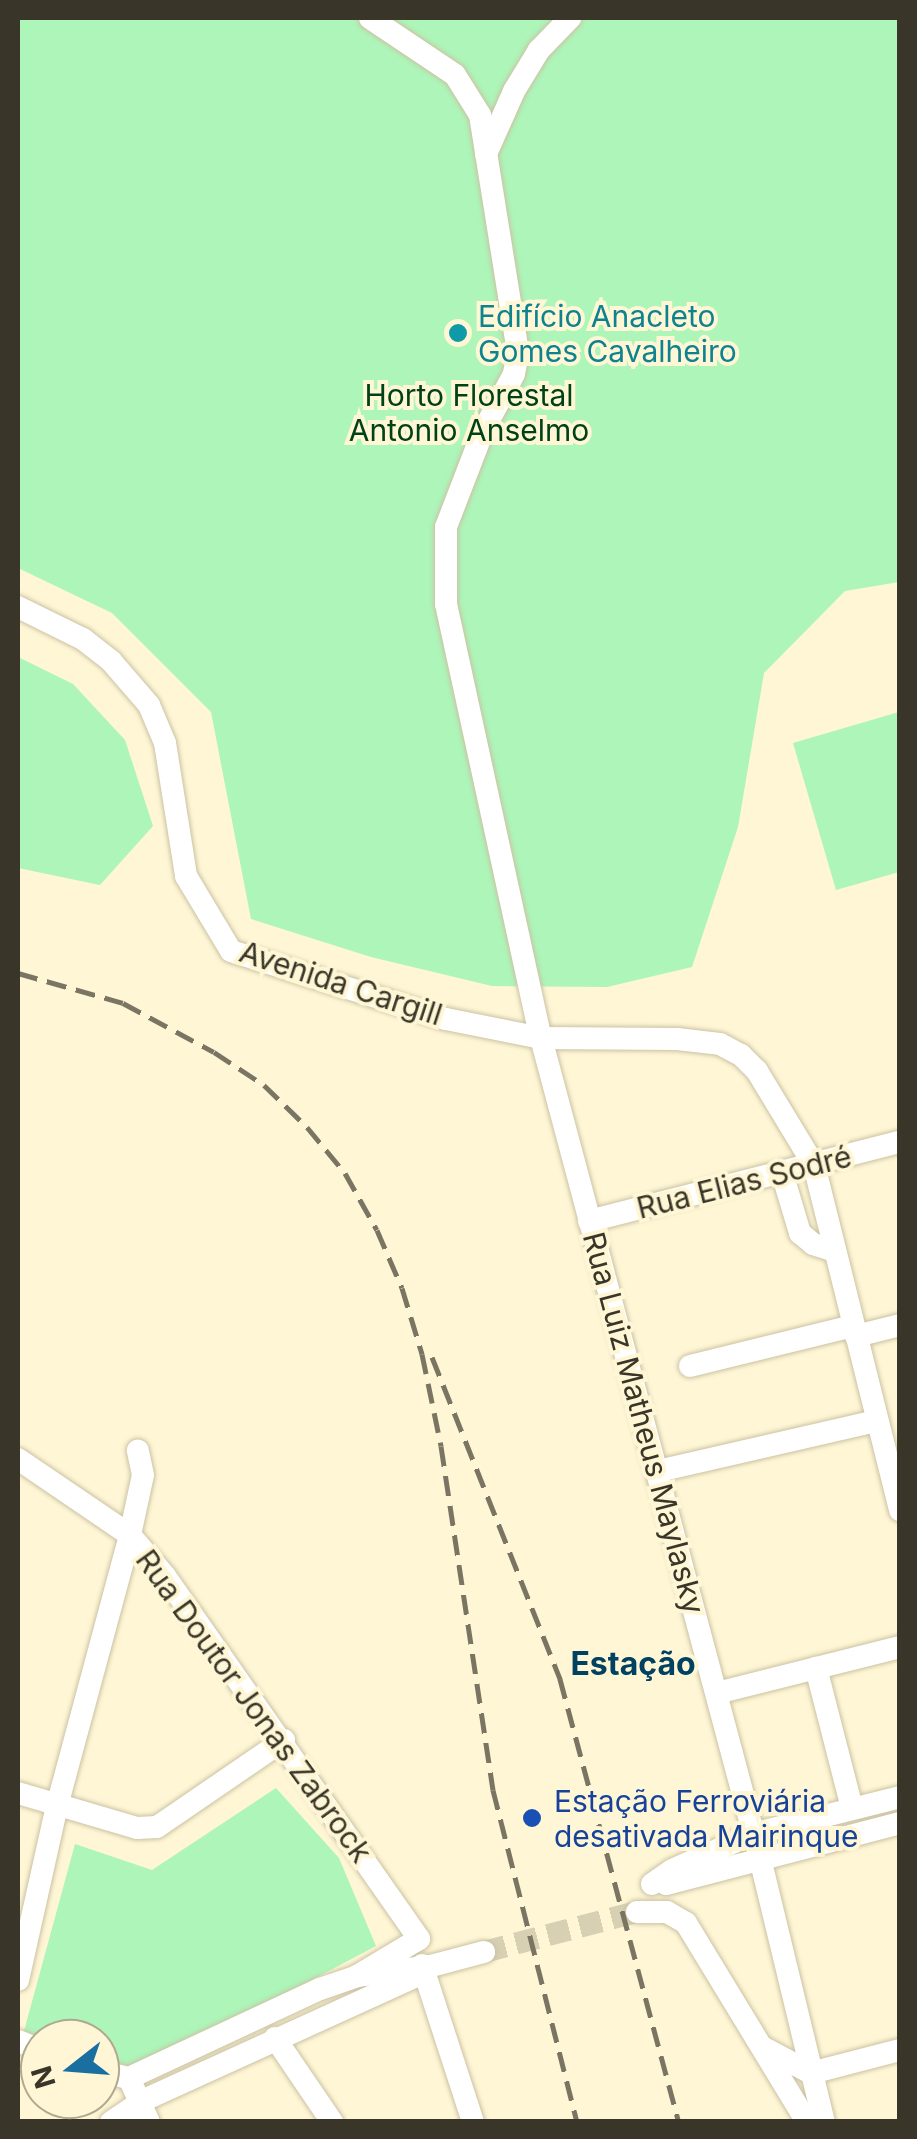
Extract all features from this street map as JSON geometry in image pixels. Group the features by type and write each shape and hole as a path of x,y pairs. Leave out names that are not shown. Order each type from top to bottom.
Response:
{"street":[{"name":"Rua Luiz Matheus Maylasky","path":"370,18 455,75 480,115 518,353 514,374 483,431 446,527 446,604 469,724 541,1038 754,1834 824,2122"},
{"path":"486,154 514,91 540,50 570,18"},
{"name":"Avenida Cargill","path":"18,607 84,639 111,661 149,705 165,743 186,876 231,950 446,1019 541,1038 677,1039 720,1044 741,1055 757,1071 814,1165 900,1510"},
{"name":"Rua Elias Sodré","path":"589,1221 900,1142"},
{"path":"782,1173 800,1233 813,1244 835,1251"},
{"path":"690,1366 900,1325"},
{"path":"658,1472 877,1421"},
{"path":"18,1980 56,1806 130,1535 143,1475 138,1451"},
{"name":"Rua Doutor Jonas Zabrock","path":"18,1460 130,1535 165,1576 284,1740 419,1939 357,1976"},
{"path":"717,1693 900,1647"},
{"path":"816,1668 852,1808"},
{"path":"18,1793 137,1828 157,1827 284,1740"},
{"path":"900,1796 754,1834 672,1870 652,1884 673,1884 900,1823"},
{"path":"638,1912 668,1912 686,1923 807,2122"},
{"path":"120,2076 130,2078 320,1989 357,1976 426,1968 484,1952"},
{"path":"112,2122 145,2111 275,2038 426,1968"},
{"path":"426,1968 472,2122"},
{"path":"275,2038 332,2122"},
{"path":"762,2047 811,2073 900,2050"},
{"path":"130,2078 145,2111"}],"green space":[{"name":"Horto Florestal Antonio Anselmo","path":"18,18 899,18 899,582 845,591 764,673 738,827 692,967 607,987 492,986 371,957 251,919 211,712 112,613 18,568"},
{"path":"18,657 73,684 125,740 153,826 100,885 18,868"},
{"path":"899,712 899,872 836,890 793,743"},
{"path":"276,1788 339,1858 376,1946 183,2048 128,2067 120,2065 120,2019 27,2019 75,1844 152,1870"}],"tunnel":[{"path":"484,1952 637,1912"}],"railway":[{"path":"18,973 123,1003 214,1052 264,1085 307,1127 345,1173 377,1230 402,1288 422,1354 441,1446 493,1790 577,2122"},
{"path":"432,1357 560,1679 679,2122"}],"place":[{"name":"Edifício Anacleto Gomes Cavalheiro","path":"458,333"},
{"name":"Estação Ferroviária desativada Mairinque","path":"532,1818"}],"district":[{"name":"Estação","path":"633,1664"}]}
